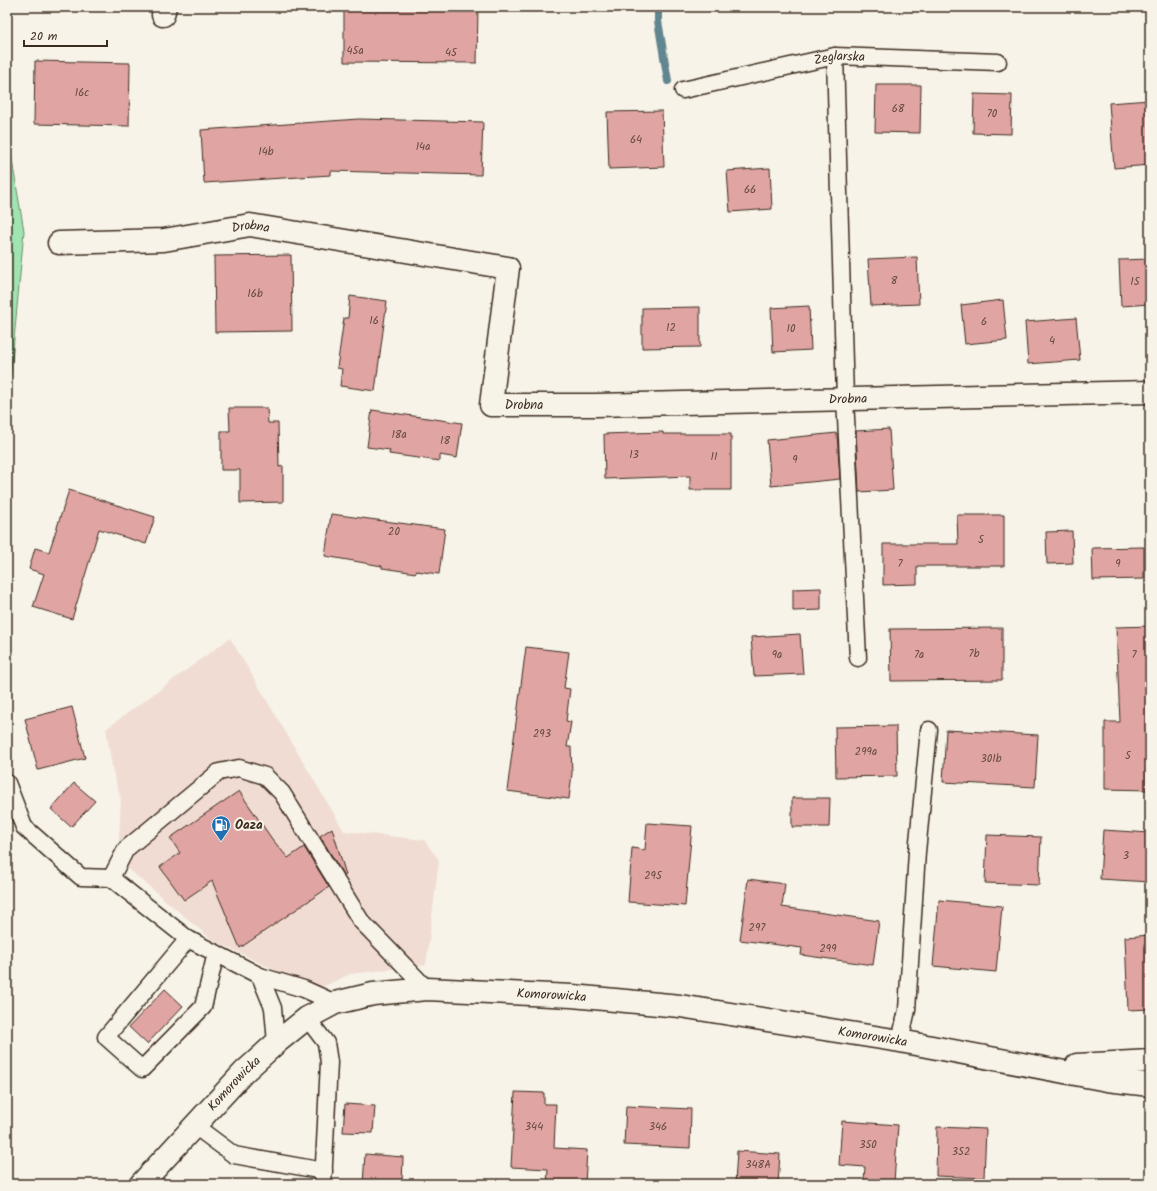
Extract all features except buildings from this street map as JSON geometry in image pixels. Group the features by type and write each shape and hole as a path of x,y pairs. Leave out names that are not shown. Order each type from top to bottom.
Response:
{"street":[{"name":"Drobna","path":"59,243 164,240 250,225 508,268 492,405 596,405 1150,392"},
{"name":"Komorowicka","path":"141,1184 244,1072 276,1043 307,1018 335,1003 373,994 427,989 632,1000 732,1013 900,1041 1107,1080 1150,1085"},
{"name":"Komorowicka","path":"1031,1065 1109,1064 1150,1061"}],"lane":[{"name":"Żeglarska","path":"683,90 836,56 998,62"},
{"path":"836,56 845,398 858,658"},
{"path":"900,1041 907,1010 917,852 929,730"},
{"path":"111,878 126,850 219,772 239,768 265,776 282,793 362,921 427,989"},
{"path":"7,783 24,827 81,877 111,878 188,940 260,976 304,989 335,1003"},
{"path":"188,940 106,1037 142,1069 203,1007 216,953"},
{"path":"260,976 273,1008 276,1043"},
{"path":"194,1126 234,1155 323,1177 329,1062 326,1043 307,1018"}],"shaded area":[{"path":"230,638 344,831 424,840 439,860 426,965 350,974 316,990 211,939 118,860 121,799 113,772 106,729"}],"green space":[{"path":"7,131 24,231 7,403"}],"waterway":[{"path":"658,7 658,21 668,81"}],"place":[{"name":"Oaza","path":"221,842"}]}
